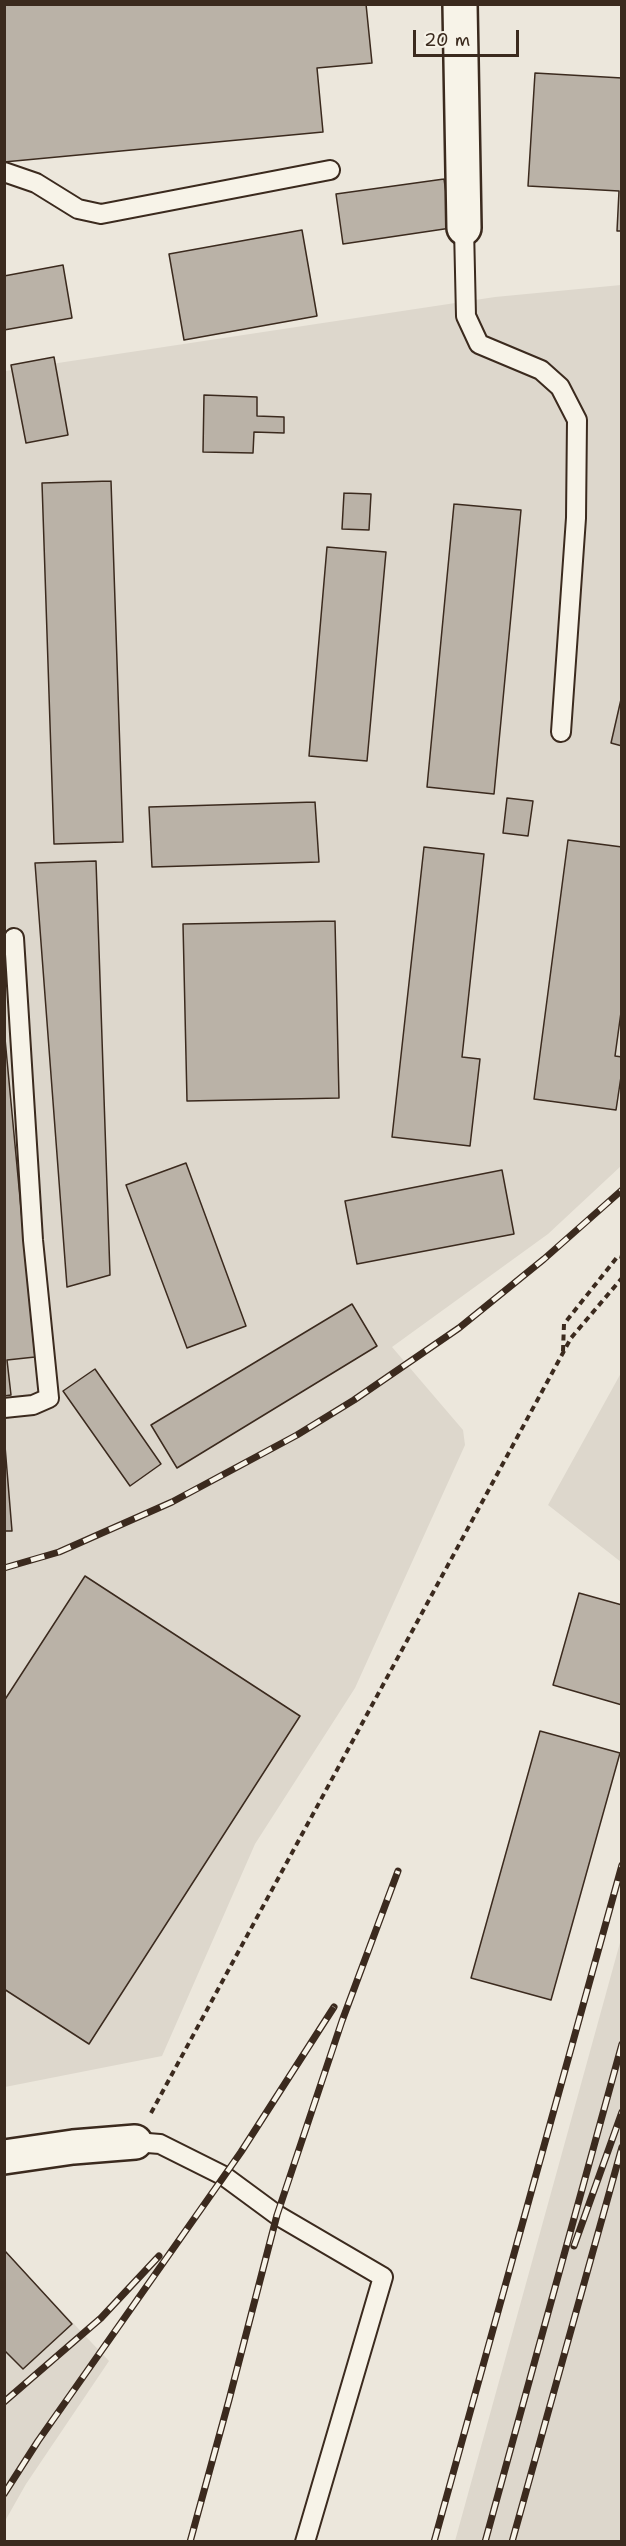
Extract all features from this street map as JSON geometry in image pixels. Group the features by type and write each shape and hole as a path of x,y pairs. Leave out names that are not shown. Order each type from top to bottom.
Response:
{"street":[{"path":"460,4 464,228"},
{"path":"4,2157 73,2146 135,2142"}],"lane":[{"path":"4,172 36,183 78,209 102,214 330,170"},
{"path":"464,228 466,316 479,344 540,370 560,387 577,420 576,518 561,732"},
{"path":"4,1408 33,1405 50,1398 33,1240 14,938"},
{"path":"135,2142 160,2144 224,2176 277,2215 383,2277 304,2541"}],"path":[{"path":"563,1352 564,1323 618,1256 621,1257"},
{"path":"135,2142 563,1352 571,1338 621,1278"}],"shaded area":[{"path":"621,285 621,1166 548,1234 392,1347 463,1430 465,1445 355,1688 255,1844 162,2056 5,2087 5,371 495,297"},
{"path":"621,1373 621,1562 548,1505"},
{"path":"621,1939 621,2541 455,2541"},
{"path":"5,2251 109,2361 26,2484 5,2521"}],"building":[{"path":"4,4 366,4 372,63 317,68 323,132 4,162"},
{"path":"535,73 622,78 622,231 617,231 619,191 528,186"},
{"path":"444,179 451,228 343,244 336,194"},
{"path":"302,230 317,316 184,340 169,254"},
{"path":"63,265 72,318 4,330 4,276"},
{"path":"54,357 68,435 26,443 11,365"},
{"path":"204,395 257,397 257,416 284,417 284,433 254,432 253,453 203,452"},
{"path":"111,481 123,842 54,844 42,483"},
{"path":"344,493 371,494 369,530 342,529"},
{"path":"454,504 521,510 494,794 427,787"},
{"path":"327,547 386,552 367,761 309,756"},
{"path":"622,695 622,746 611,743"},
{"path":"507,798 533,801 528,836 503,833"},
{"path":"315,802 319,862 152,867 149,807"},
{"path":"568,840 622,847 622,1005 615,1056 622,1057 622,1070 616,1110 534,1099"},
{"path":"424,847 484,854 462,1057 480,1059 470,1146 392,1137"},
{"path":"96,861 110,1275 67,1287 35,863"},
{"path":"335,921 339,1098 187,1101 183,924"},
{"path":"4,1028 35,1357 7,1360 11,1395 4,1396"},
{"path":"186,1163 246,1326 187,1348 126,1185"},
{"path":"502,1170 514,1234 357,1264 345,1201"},
{"path":"352,1304 377,1346 177,1468 151,1425"},
{"path":"95,1369 161,1464 130,1486 63,1391"},
{"path":"4,1434 12,1531 4,1531"},
{"path":"85,1576 300,1716 89,2044 4,1989 4,1701"},
{"path":"579,1593 622,1605 622,1705 553,1685"},
{"path":"540,1731 620,1753 551,2000 471,1978"},
{"path":"5,2251 72,2324 23,2369 4,2350"}],"railway":[{"path":"4,1568 59,1552 172,1502 297,1435 354,1400 459,1328 544,1259 622,1190"},
{"path":"434,2542 622,1865"},
{"path":"190,2542 277,2215 342,2021 398,1871"},
{"path":"4,2494 38,2441 241,2152 334,2007"},
{"path":"485,2542 622,2044"},
{"path":"574,2246 622,2112"},
{"path":"512,2542 622,2147"},
{"path":"4,2402 101,2318 159,2256"}]}
